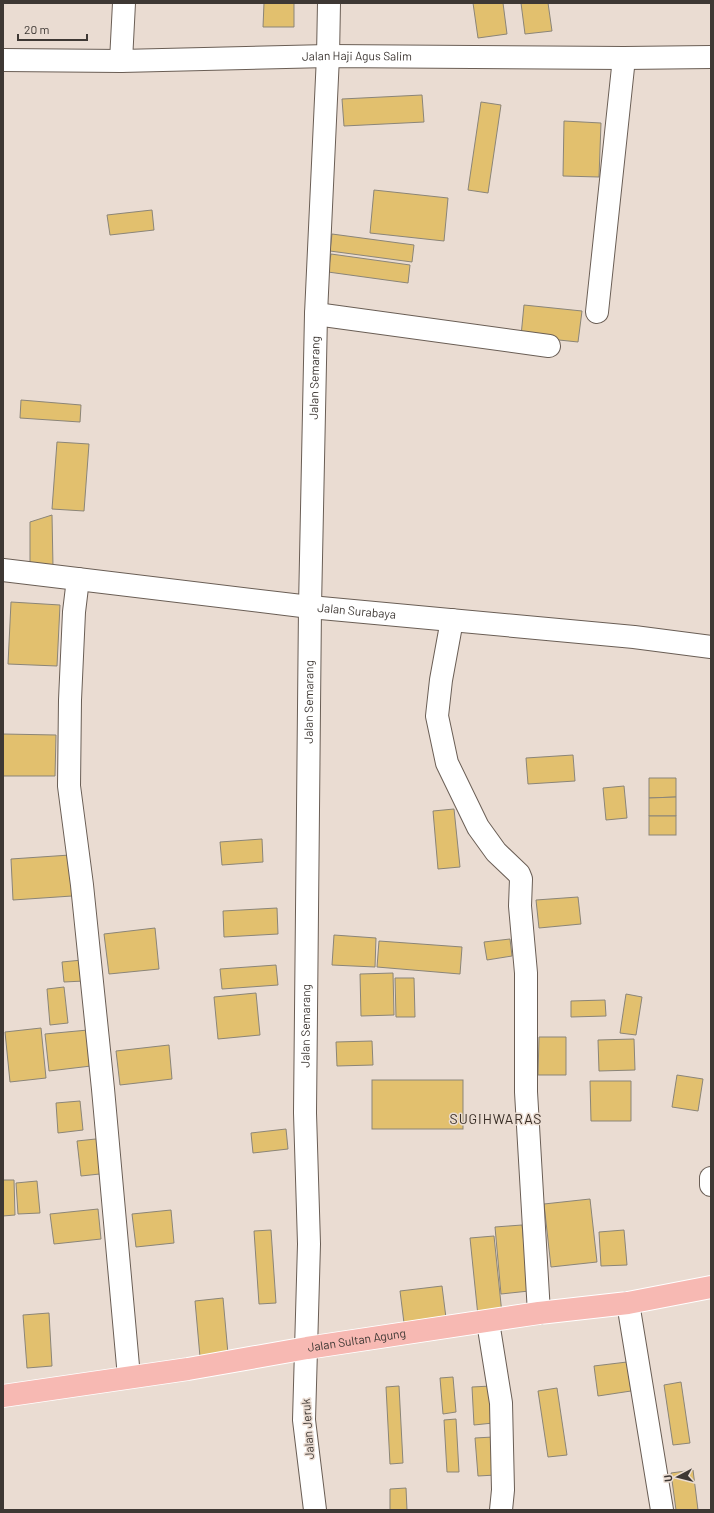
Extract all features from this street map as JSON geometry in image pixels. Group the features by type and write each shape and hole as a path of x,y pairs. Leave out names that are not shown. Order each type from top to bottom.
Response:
{"main road":[{"name":"Jalan Sultan Agung","path":"3,1396 188,1369 307,1348 488,1322 539,1313 628,1303 711,1287"}],"street":[{"path":"122,61 124,3"},
{"name":"Jalan Semarang","path":"307,1348 309,1244 305,1113 310,606 316,314 328,56 329,3"},
{"name":"Jalan Haji Agus Salim","path":"3,60 122,61 328,56 624,58 711,56"},
{"path":"597,312 624,58"},
{"path":"316,314 549,346"},
{"name":"Jalan Surabaya","path":"3,570 310,606 634,637 711,647"},
{"path":"78,579 74,612 70,700 69,786 82,885 103,1089 129,1377"},
{"path":"452,620 441,680 437,716 447,763 478,827 496,852 519,874 521,879 520,906 526,974 526,1092 539,1313"},
{"path":"711,1178 711,1185"},
{"path":"628,1303 662,1510"},
{"path":"488,1322 501,1403 503,1490 501,1510"},
{"name":"Jalan Jeruk","path":"307,1348 304,1420 315,1510"}],"building":[{"path":"264,3 294,3 294,27 263,27"},
{"path":"473,3 503,3 507,34 478,38"},
{"path":"521,3 548,3 552,31 525,34"},
{"path":"422,95 424,122 344,126 342,99"},
{"path":"481,102 501,105 488,193 468,190"},
{"path":"564,121 601,123 599,177 563,176"},
{"path":"374,190 448,198 444,241 370,233"},
{"path":"152,210 154,230 110,235 107,215"},
{"path":"332,234 414,245 412,262 330,251"},
{"path":"331,254 410,265 408,283 328,272"},
{"path":"524,305 582,311 578,342 521,336"},
{"path":"21,400 81,405 80,422 20,418"},
{"path":"57,442 89,444 84,511 52,509"},
{"path":"52,515 53,567 30,567 30,522"},
{"path":"11,602 60,605 57,666 8,664"},
{"path":"3,734 56,735 55,776 3,776"},
{"path":"573,755 575,781 528,784 526,758"},
{"path":"649,778 676,778 676,797 649,798"},
{"path":"624,786 627,818 606,820 603,788"},
{"path":"676,797 676,816 649,816 649,798"},
{"path":"454,809 460,867 438,869 433,811"},
{"path":"649,816 676,816 676,835 649,835"},
{"path":"262,839 263,862 222,865 220,842"},
{"path":"70,855 72,896 13,900 11,859"},
{"path":"578,897 581,924 539,928 536,900"},
{"path":"277,908 278,934 224,937 223,911"},
{"path":"155,928 159,969 109,974 104,934"},
{"path":"334,935 376,938 375,967 332,965"},
{"path":"510,939 512,956 487,960 484,942"},
{"path":"379,941 462,947 460,974 377,967"},
{"path":"82,960 84,981 64,982 62,962"},
{"path":"276,965 278,985 222,989 220,969"},
{"path":"393,973 394,1015 361,1016 360,974"},
{"path":"395,978 414,978 415,1017 396,1017"},
{"path":"64,987 68,1023 50,1025 47,989"},
{"path":"256,993 260,1035 218,1039 214,997"},
{"path":"626,994 642,997 636,1035 620,1033"},
{"path":"605,1000 606,1016 571,1017 571,1001"},
{"path":"41,1028 46,1078 10,1082 5,1032"},
{"path":"88,1030 91,1066 49,1071 45,1034"},
{"path":"539,1037 566,1037 566,1075 538,1075"},
{"path":"634,1039 635,1070 599,1071 598,1040"},
{"path":"372,1041 373,1065 337,1066 336,1042"},
{"path":"169,1045 172,1079 120,1085 116,1051"},
{"path":"677,1075 703,1079 698,1111 672,1107"},
{"path":"372,1080 463,1080 463,1129 372,1129"},
{"path":"590,1081 631,1081 631,1121 591,1121"},
{"path":"80,1101 83,1130 58,1133 56,1103"},
{"path":"286,1129 288,1149 253,1153 251,1133"},
{"path":"105,1138 109,1173 81,1176 77,1141"},
{"path":"3,1180 14,1180 15,1215 3,1216"},
{"path":"37,1181 40,1213 18,1214 16,1183"},
{"path":"590,1199 597,1262 551,1267 544,1204"},
{"path":"98,1209 101,1239 54,1244 50,1214"},
{"path":"171,1210 174,1243 136,1247 132,1214"},
{"path":"522,1225 529,1291 501,1294 495,1227"},
{"path":"271,1230 276,1303 259,1304 254,1231"},
{"path":"624,1230 627,1265 601,1266 599,1232"},
{"path":"494,1236 502,1314 478,1316 470,1238"},
{"path":"442,1286 446,1318 404,1323 400,1291"},
{"path":"223,1298 228,1354 200,1357 195,1301"},
{"path":"49,1313 52,1366 27,1368 23,1315"},
{"path":"627,1362 631,1391 598,1396 594,1366"},
{"path":"453,1377 456,1412 443,1414 440,1378"},
{"path":"681,1382 690,1443 673,1445 664,1385"},
{"path":"399,1386 403,1463 390,1464 386,1387"},
{"path":"491,1386 493,1423 474,1425 472,1387"},
{"path":"557,1388 567,1455 548,1457 538,1391"},
{"path":"456,1419 459,1472 447,1472 444,1420"},
{"path":"493,1437 496,1475 478,1476 475,1438"},
{"path":"693,1470 698,1510 676,1510 671,1473"},
{"path":"406,1488 407,1510 390,1510 390,1489"}],"district":[{"name":"SUGIHWARAS","path":"496,1119"}]}
